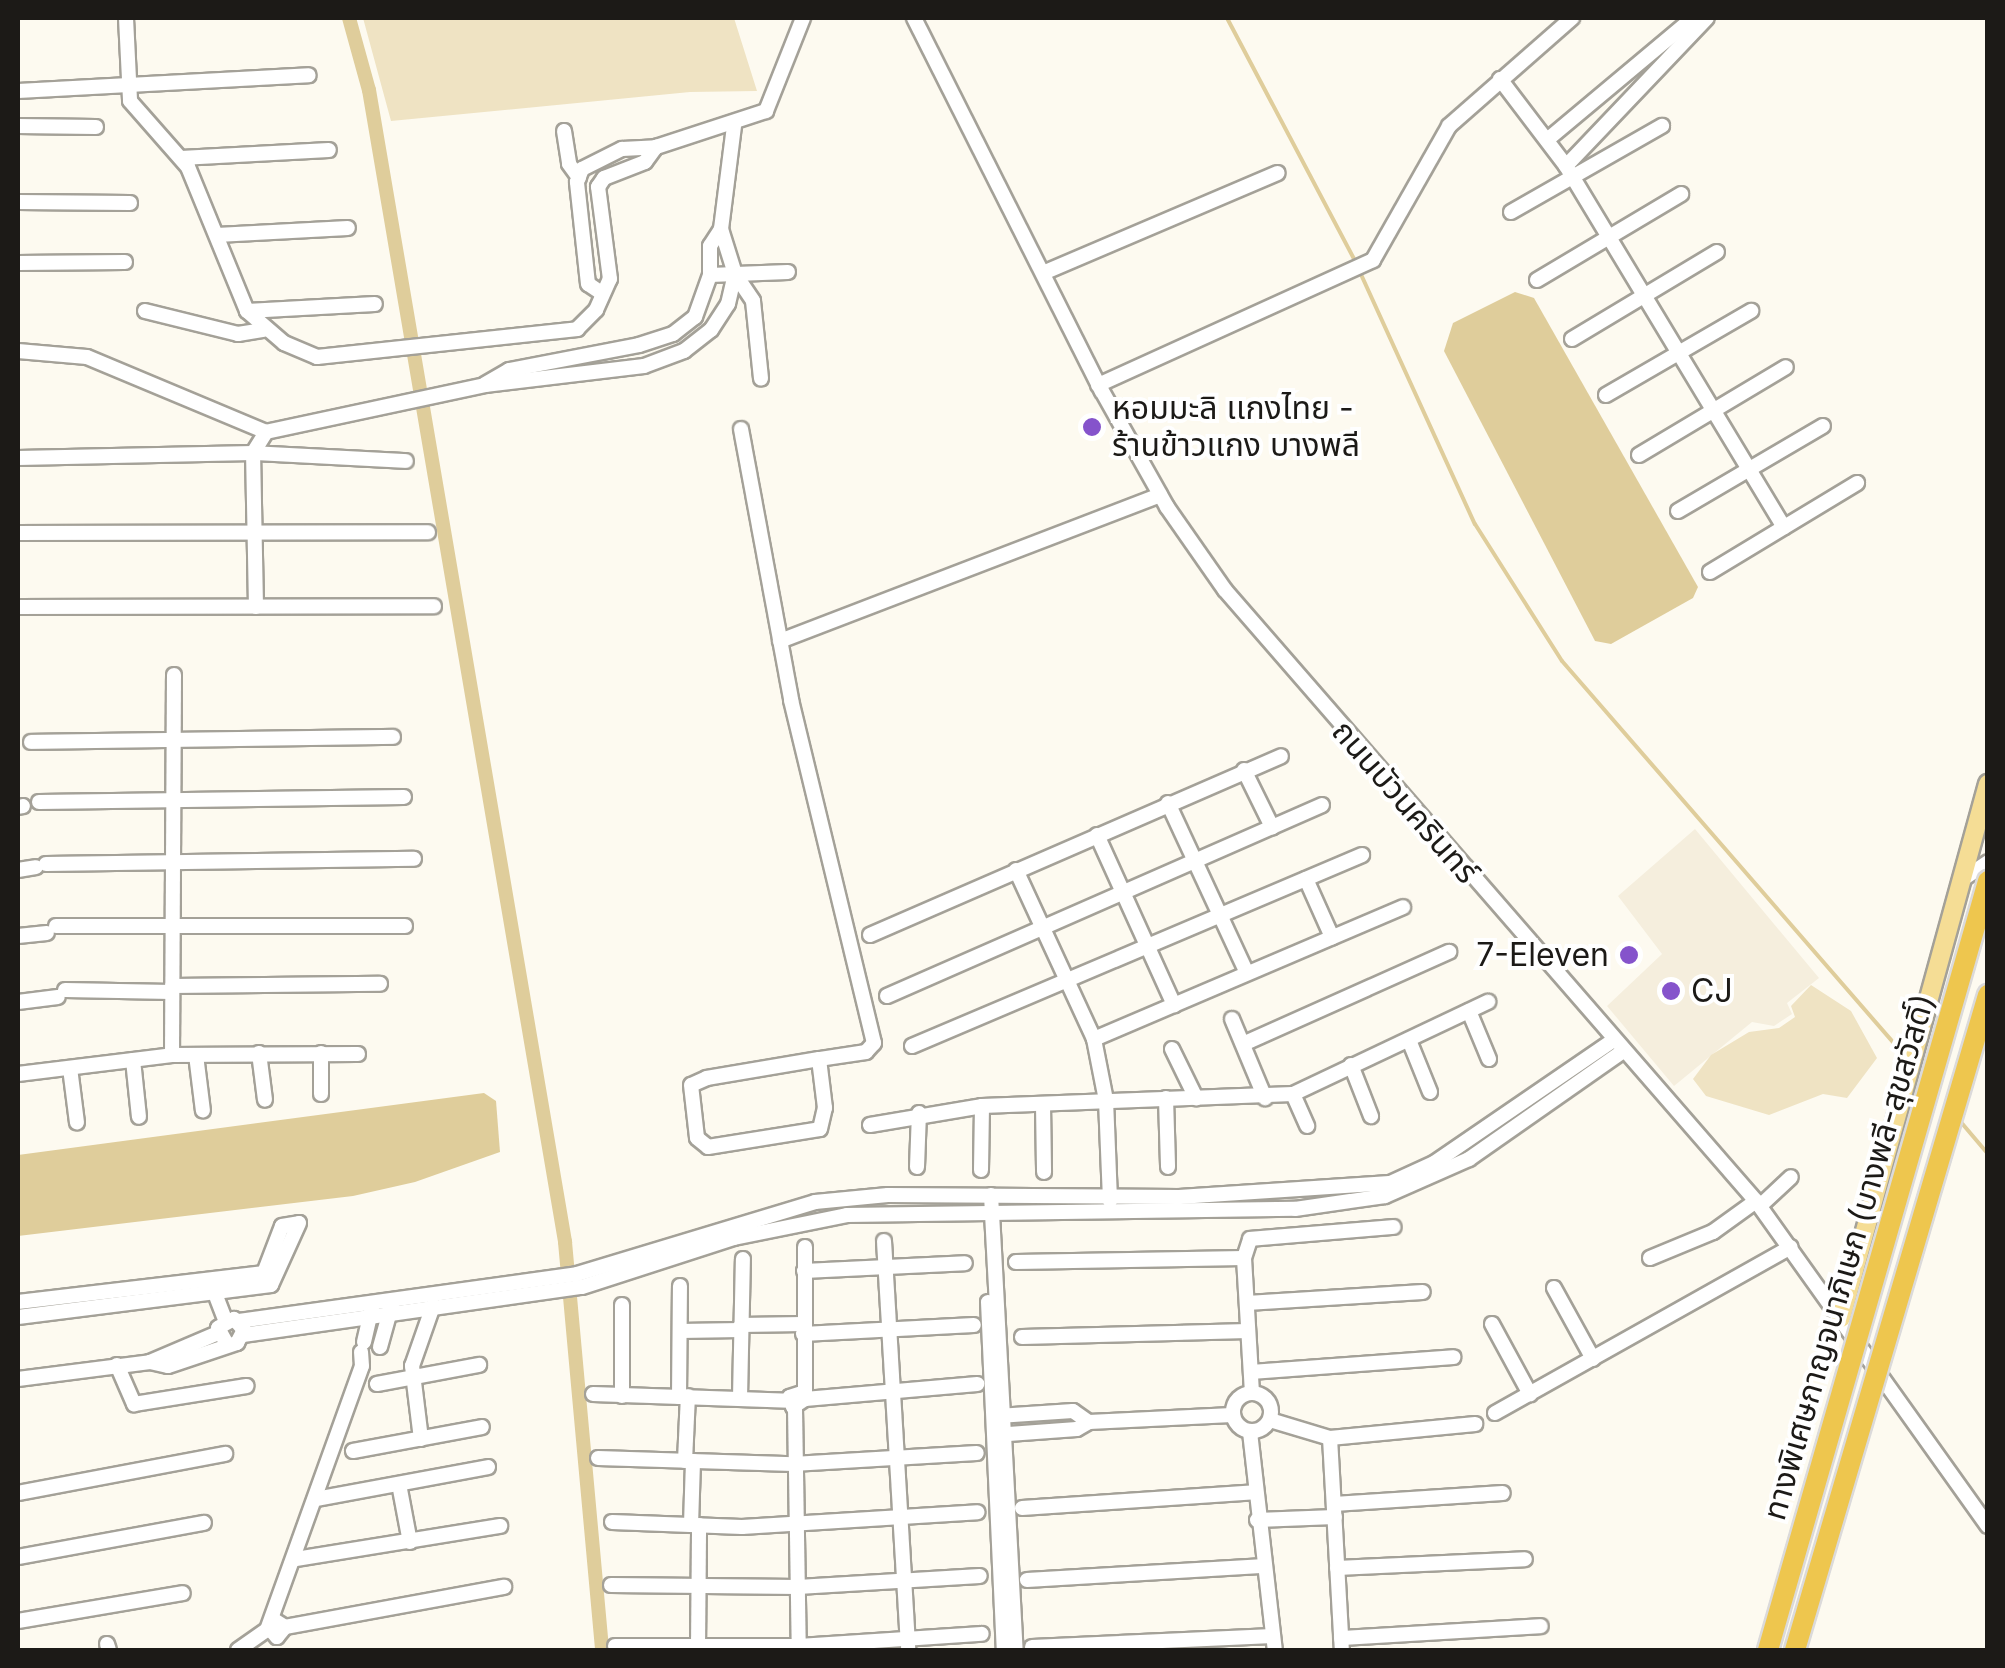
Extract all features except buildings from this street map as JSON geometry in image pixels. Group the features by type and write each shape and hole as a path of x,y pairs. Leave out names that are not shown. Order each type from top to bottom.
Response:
{"highway":[{"name":"ทางพิเศษกาญจนาภิเษก (บางพลี-สุขสวัสดิ์)","path":"1768,1650 1988,881"},
{"name":"ทางพิเศษกาญจนาภิเษก (บางพลี-สุขสวัสดิ์)","path":"1795,1650 1988,995"}],"main road":[{"path":"1841,1318 1988,784"}],"street":[{"path":"126,18 126,86 136,112 181,158 218,236 247,311 264,330 316,356 560,334 588,319 610,279 598,187 645,162 656,146"},
{"path":"579,178 593,159 734,126 766,111 803,18"},
{"name":"ถนนบัวนครินทร์","path":"914,18 1098,385 1160,495 1277,655 1758,1204 1988,1526"},
{"path":"1098,385 1350,274 1381,251 1449,126 1572,18"},
{"path":"1547,140 1693,18"},
{"path":"1570,172 1707,18"},
{"path":"18,91 309,75"},
{"path":"1500,79 1570,172 1784,527"},
{"path":"18,126 96,127"},
{"path":"734,126 721,229 735,274 753,301 761,379"},
{"path":"1511,212 1570,172 1662,126"},
{"path":"564,131 569,164 579,178 588,284 600,292"},
{"path":"181,158 329,150"},
{"path":"610,153 618,174"},
{"path":"1043,273 1278,173"},
{"path":"1537,280 1681,194"},
{"path":"18,202 130,204"},
{"path":"218,236 348,228"},
{"path":"485,385 509,370 639,345 673,334 695,317 710,275 710,246 721,229"},
{"path":"1572,339 1717,252"},
{"path":"18,263 125,262"},
{"path":"710,275 788,272"},
{"path":"18,351 87,357 266,432 485,385 644,366 684,351 711,330 728,304 735,274"},
{"path":"247,311 375,304"},
{"path":"1606,395 1751,310"},
{"path":"145,312 238,334 264,330"},
{"path":"639,345 644,366"},
{"path":"1639,455 1786,368"},
{"path":"1678,512 1823,426"},
{"path":"741,429 780,641 874,1030 866,1052 819,1059 691,1085 696,1138 708,1146 820,1129 825,1108 819,1059"},
{"path":"256,607 253,453 266,432"},
{"path":"18,458 253,453 406,461"},
{"path":"1710,572 1857,483"},
{"path":"780,641 1160,495"},
{"path":"18,533 428,532"},
{"path":"18,607 434,606"},
{"path":"172,1056 174,675"},
{"path":"31,742 394,737"},
{"path":"870,936 1280,756"},
{"path":"1244,770 1272,827"},
{"path":"26,805 404,797"},
{"path":"1168,803 1198,860 1247,973"},
{"path":"888,996 1322,806"},
{"path":"1097,835 1174,1005"},
{"path":"912,1046 1362,855"},
{"path":"18,870 41,866 414,859"},
{"path":"1957,888 1988,862"},
{"path":"1016,870 1094,1039 1106,1100 1110,1204"},
{"path":"1306,878 1332,936"},
{"path":"1094,1039 1403,907"},
{"path":"18,936 51,930 172,926 405,926"},
{"path":"1243,1044 1449,952"},
{"path":"18,1002 61,994 380,984"},
{"path":"870,1125 919,1113 982,1106 1293,1094 1488,1002"},
{"path":"1469,1011 1489,1059"},
{"path":"1232,1019 1266,1098"},
{"path":"1409,1040 1430,1092"},
{"path":"18,1379 150,1362 168,1366 230,1331 372,1306 580,1281 818,1219 877,1212 988,1214 1353,1190 1390,1183 1434,1164 1617,1046"},
{"path":"1172,1049 1196,1098"},
{"path":"259,1053 264,1100"},
{"path":"321,1054 322,1094"},
{"path":"18,1074 172,1056 358,1054"},
{"path":"196,1055 203,1111"},
{"path":"132,1060 139,1117"},
{"path":"1352,1065 1372,1116"},
{"path":"70,1068 77,1123"},
{"path":"1293,1094 1306,1126"},
{"path":"1166,1098 1168,1167"},
{"path":"1043,1105 1044,1172"},
{"path":"981,1170 982,1106"},
{"path":"917,1168 919,1113"},
{"path":"1650,1258 1712,1232 1758,1204 1791,1177"},
{"path":"580,1281 815,1202 988,1194 1110,1204"},
{"path":"988,1194 1004,1650"},
{"path":"815,1202 818,1219"},
{"path":"18,1317 113,1298 276,1283 298,1224 282,1226 264,1273 212,1286"},
{"path":"1252,1393 1245,1246 1258,1234 1394,1227"},
{"path":"884,1241 896,1391 908,1644"},
{"path":"799,1648 794,1464 805,1247"},
{"path":"1495,1413 1791,1247"},
{"path":"1016,1262 1244,1258"},
{"path":"740,1398 743,1259"},
{"path":"804,1271 965,1263"},
{"path":"212,1286 230,1331"},
{"path":"680,1286 695,1525 698,1648"},
{"path":"392,1304 433,1306 538,1287"},
{"path":"1554,1288 1593,1359"},
{"path":"1247,1303 1423,1292"},
{"path":"18,1302 113,1298"},
{"path":"277,1633 316,1499 368,1352 392,1304"},
{"path":"622,1305 622,1396"},
{"path":"368,1352 372,1306"},
{"path":"420,1439 412,1377 414,1352 433,1306"},
{"path":"1492,1324 1530,1394"},
{"path":"680,1331 741,1327 891,1330 974,1325"},
{"path":"1022,1337 1248,1331"},
{"path":"1251,1372 1453,1357"},
{"path":"117,1365 134,1404 246,1386"},
{"path":"378,1384 479,1365"},
{"path":"594,1394 798,1400 977,1384"},
{"path":"1232,1415 1237,1399 1252,1393"},
{"path":"1252,1393 1270,1405 1270,1420"},
{"path":"998,1416 1073,1411 1089,1422"},
{"path":"998,1435 1077,1429 1089,1422 1232,1415 1250,1432 1261,1566 1274,1643 1032,1647"},
{"path":"1250,1432 1270,1420 1330,1438 1476,1424"},
{"path":"353,1452 482,1427"},
{"path":"998,1435 1016,1650"},
{"path":"1330,1438 1342,1644 1541,1626"},
{"path":"598,1458 794,1464 977,1453"},
{"path":"18,1493 224,1454"},
{"path":"316,1499 488,1467"},
{"path":"399,1484 410,1542"},
{"path":"1022,1508 1254,1492"},
{"path":"1257,1520 1503,1493"},
{"path":"612,1522 797,1524 978,1512"},
{"path":"18,1557 204,1523"},
{"path":"296,1560 500,1526"},
{"path":"1337,1568 1526,1559"},
{"path":"1027,1580 1261,1566"},
{"path":"610,1585 798,1587 980,1576"},
{"path":"238,1650 277,1633 504,1588"},
{"path":"18,1621 183,1593"},
{"path":"615,1646 799,1648 908,1644 982,1634"}],"shaded area":[{"path":"363,18 734,18 757,91 690,92 391,121"},
{"path":"1515,292 1534,298 1698,587 1693,598 1611,644 1595,641 1444,351 1453,323"},
{"path":"1695,829 1819,978 1787,1003 1792,1014 1774,1026 1752,1022 1674,1086 1607,1006 1662,954 1618,896"},
{"path":"1811,985 1851,1011 1877,1058 1847,1098 1823,1094 1769,1115 1706,1096 1693,1079 1711,1055 1749,1032 1779,1028 1795,1017 1791,1006"},
{"path":"484,1093 496,1101 500,1152 415,1182 353,1196 18,1236 18,1155"}],"waterway":[{"path":"349,18 369,90 565,1242 602,1650"},
{"path":"1227,18 1355,261"},
{"path":"1359,270 1475,524 1562,661 1905,1056"},
{"path":"1960,1121 1988,1154"}],"place":[{"name":"หอมมะลิ เเกงไทย - ร้านข้าวแกง บางพลี","path":"1092,427"},
{"name":"7-Eleven","path":"1629,955"},
{"name":"CJ","path":"1671,991"}]}
